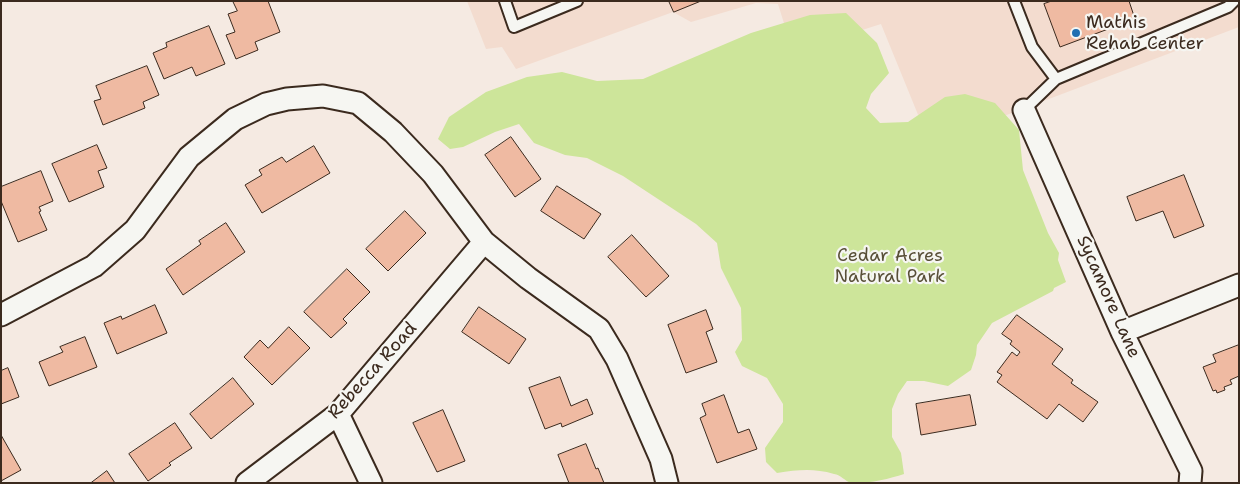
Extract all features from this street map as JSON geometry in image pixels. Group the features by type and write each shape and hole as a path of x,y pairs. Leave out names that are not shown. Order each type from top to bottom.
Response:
{"street":[{"path":"1,315 94,266 135,230 189,157 235,119 266,104 287,99 323,96 358,103 393,132 433,174 484,242 528,278 599,329 617,359 661,459 667,483"},
{"name":"Sycamore Lane","path":"1024,110 1122,332 1192,471 1190,483"},
{"name":"Rebecca Road","path":"247,483 338,414 484,242"},
{"path":"1122,332 1239,284"},
{"path":"338,414 371,483"}],"lane":[{"path":"504,1 514,27 577,1"},
{"path":"1014,1 1032,47 1056,79"},
{"path":"1024,110 1056,79 1228,7 1234,1"}],"shaded area":[{"path":"467,1 1239,1 1239,27 930,144 881,24 793,52 778,4 756,3 691,22 673,12 516,69 502,47 486,49"}],"green space":[{"name":"Cedar Acres Natural Park","path":"846,13 877,43 889,73 871,94 866,108 880,123 908,122 945,97 965,94 995,103 1019,130 1023,170 1048,233 1059,253 1058,260 1066,282 1054,288 1053,291 992,323 977,345 971,370 948,386 924,381 907,381 898,394 892,409 892,437 901,453 904,474 878,481 857,483 851,483 836,475 812,470 777,473 766,462 765,448 783,422 783,404 767,378 742,366 735,352 742,340 741,308 721,268 717,243 696,224 623,176 587,158 565,155 534,143 519,124 495,132 463,147 450,149 438,139 449,117 486,92 527,77 562,72 597,81 643,79 751,33 810,15"}],"building":[{"path":"233,1 268,1 280,32 255,42 258,50 236,59 226,35 235,32 228,14 237,11"},
{"path":"669,1 701,1 674,12"},
{"name":"Mathis Rehab Center","path":"1052,1 1129,1 1135,19 1060,47 1044,4"},
{"path":"209,26 225,64 196,76 192,67 164,79 153,53 167,47 166,43"},
{"path":"147,66 159,95 143,102 145,108 103,125 94,101 101,99 96,86"},
{"path":"511,137 541,179 515,197 485,155"},
{"path":"97,145 107,168 98,171 104,187 69,202 52,164"},
{"path":"314,146 330,173 262,213 245,185 262,175 259,170 282,157 286,162"},
{"path":"41,171 53,201 39,207 41,211 39,212 47,230 18,242 1,201 1,187"},
{"path":"1184,175 1204,226 1174,238 1163,211 1136,221 1127,197"},
{"path":"557,186 601,214 584,239 541,211"},
{"path":"405,211 426,233 388,271 366,249"},
{"path":"226,223 245,252 183,295 166,269 201,244 199,241"},
{"path":"632,235 669,276 646,297 608,257"},
{"path":"347,269 370,292 343,319 347,323 331,338 304,312"},
{"path":"155,305 167,333 117,354 104,323 121,316 122,319"},
{"path":"479,307 526,339 509,364 462,332"},
{"path":"706,310 713,329 706,332 717,362 686,373 668,325"},
{"path":"1017,315 1063,349 1052,364 1073,380 1071,383 1098,402 1083,422 1059,404 1047,419 997,382 1002,375 997,372 1012,352 1017,356 1020,352 1010,344 1012,341 1002,334"},
{"path":"289,327 310,348 272,385 244,357 260,340 268,348"},
{"path":"85,337 97,367 49,386 39,362 63,352 60,347"},
{"path":"1239,345 1239,376 1230,380 1232,384 1224,387 1225,390 1217,393 1216,390 1213,391 1203,367 1216,362 1213,355"},
{"path":"8,368 19,397 1,404 1,371"},
{"path":"560,377 571,406 587,399 593,414 562,427 561,423 545,429 529,388"},
{"path":"233,378 254,404 211,439 190,414"},
{"path":"724,395 738,433 749,429 757,449 717,463 700,418 706,415 702,404"},
{"path":"970,395 976,425 921,435 916,404"},
{"path":"443,410 465,461 437,472 413,423"},
{"path":"175,423 192,448 169,463 171,465 148,481 129,454"},
{"path":"1,435 21,470 1,481"},
{"path":"586,444 604,483 569,483 558,455"},
{"path":"107,471 115,483 91,483"}],"place":[{"name":"Mathis Rehab Center","path":"1076,33"}]}
